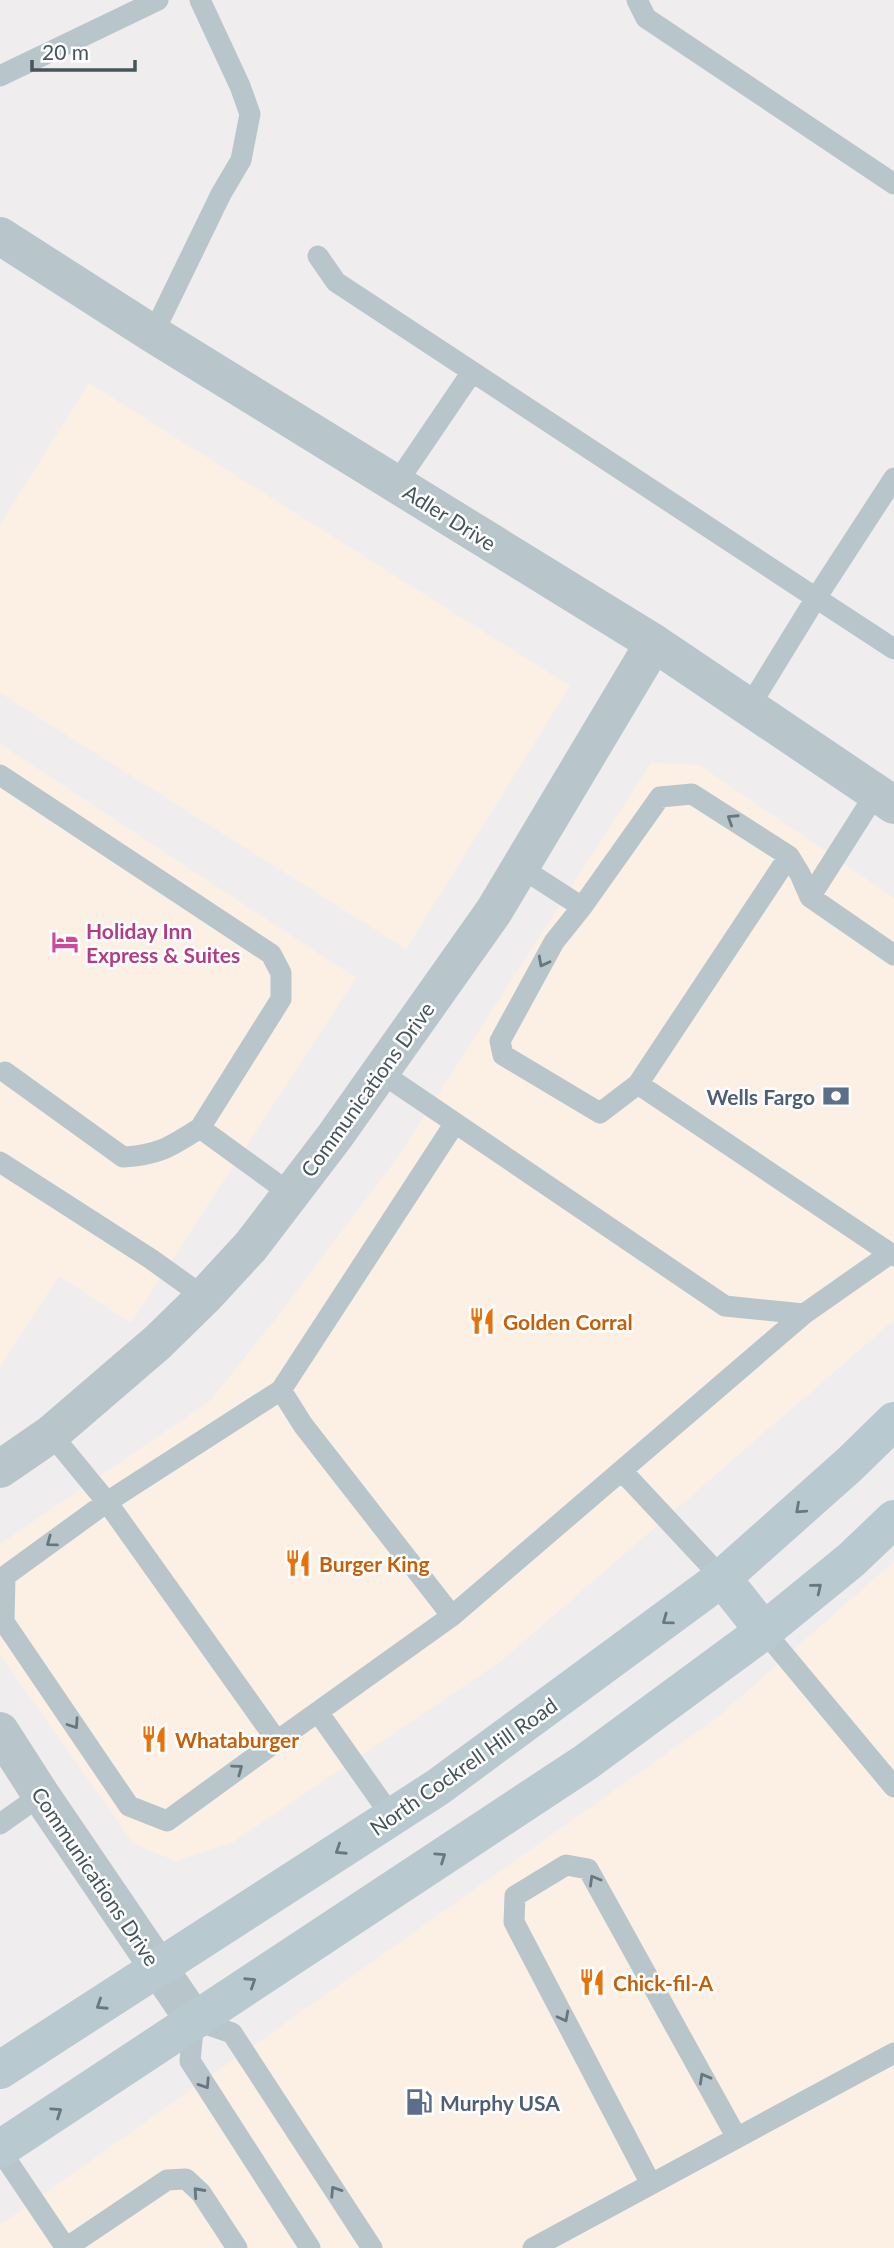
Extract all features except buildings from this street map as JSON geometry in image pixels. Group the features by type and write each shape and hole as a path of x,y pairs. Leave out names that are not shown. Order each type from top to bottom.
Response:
{"main road":[{"name":"North Cockrell Hill Road","path":"0,2070 439,1787 722,1578 894,1421"},
{"path":"0,2150 586,1762 764,1631 851,1560 894,1519"},
{"path":"722,1578 764,1631"}],"street":[{"name":"Adler Drive","path":"0,236 153,334 654,643 885,799"},
{"name":"Communications Drive","path":"0,1469 51,1434 158,1342 251,1246 380,1072 494,911 654,643"},
{"name":"Communications Drive","path":"0,1731 194,2020"}],"lane":[{"path":"0,76 158,0"},
{"path":"153,334 221,194 241,160 250,114 200,0"},
{"path":"637,0 646,18 894,184"},
{"path":"318,256 336,282 894,649"},
{"path":"396,484 472,372"},
{"path":"749,707 894,478"},
{"path":"0,775 271,954 281,973 281,999 200,1128 165,1150 146,1156 123,1157 5,1072"},
{"path":"789,856 638,1084 600,1114 503,1055 500,1041 554,942 660,797 692,794 789,856 810,897 894,955"},
{"path":"810,897 885,799"},
{"path":"520,867 582,907"},
{"path":"380,1072 725,1306 804,1314"},
{"path":"455,1123 281,1390 107,1502 5,1576 4,1622 130,1806 167,1821 452,1616 804,1314 892,1254 638,1084"},
{"path":"200,1128 291,1194"},
{"path":"0,1162 151,1259 204,1297"},
{"path":"281,1390 303,1425 452,1616"},
{"path":"51,1434 107,1502 277,1741"},
{"path":"622,1471 722,1578"},
{"path":"764,1631 894,1787"},
{"path":"318,1712 392,1817"},
{"path":"0,1824 41,1795"},
{"path":"651,2184 514,1922 515,1896 566,1865 588,1869 737,2138"},
{"path":"310,2248 190,2061 194,2020 232,2033 372,2248"},
{"path":"533,2248 894,2053"},
{"path":"0,2150 66,2248 167,2180 186,2179 201,2193 237,2248"}],"shaded area":[{"path":"89,383 570,686 406,949 0,693 0,525"},
{"path":"0,744 356,978 131,1323 59,1276 0,1367"},
{"path":"651,763 699,765 894,898 894,1320 501,1661 233,1842 176,1861 134,1844 0,1655 0,1544 210,1401 396,1160"},
{"path":"894,1561 894,2248 0,2248 0,2225 718,1717"}],"place":[{"name":"Holiday Inn Express & Suites","path":"65,942"},
{"name":"Wells Fargo","path":"836,1096"},
{"name":"Golden Corral","path":"482,1321"},
{"name":"Burger King","path":"298,1563"},
{"name":"Whataburger","path":"154,1739"},
{"name":"Chick-fil-A","path":"592,1982"},
{"name":"Murphy USA","path":"419,2102"}]}
